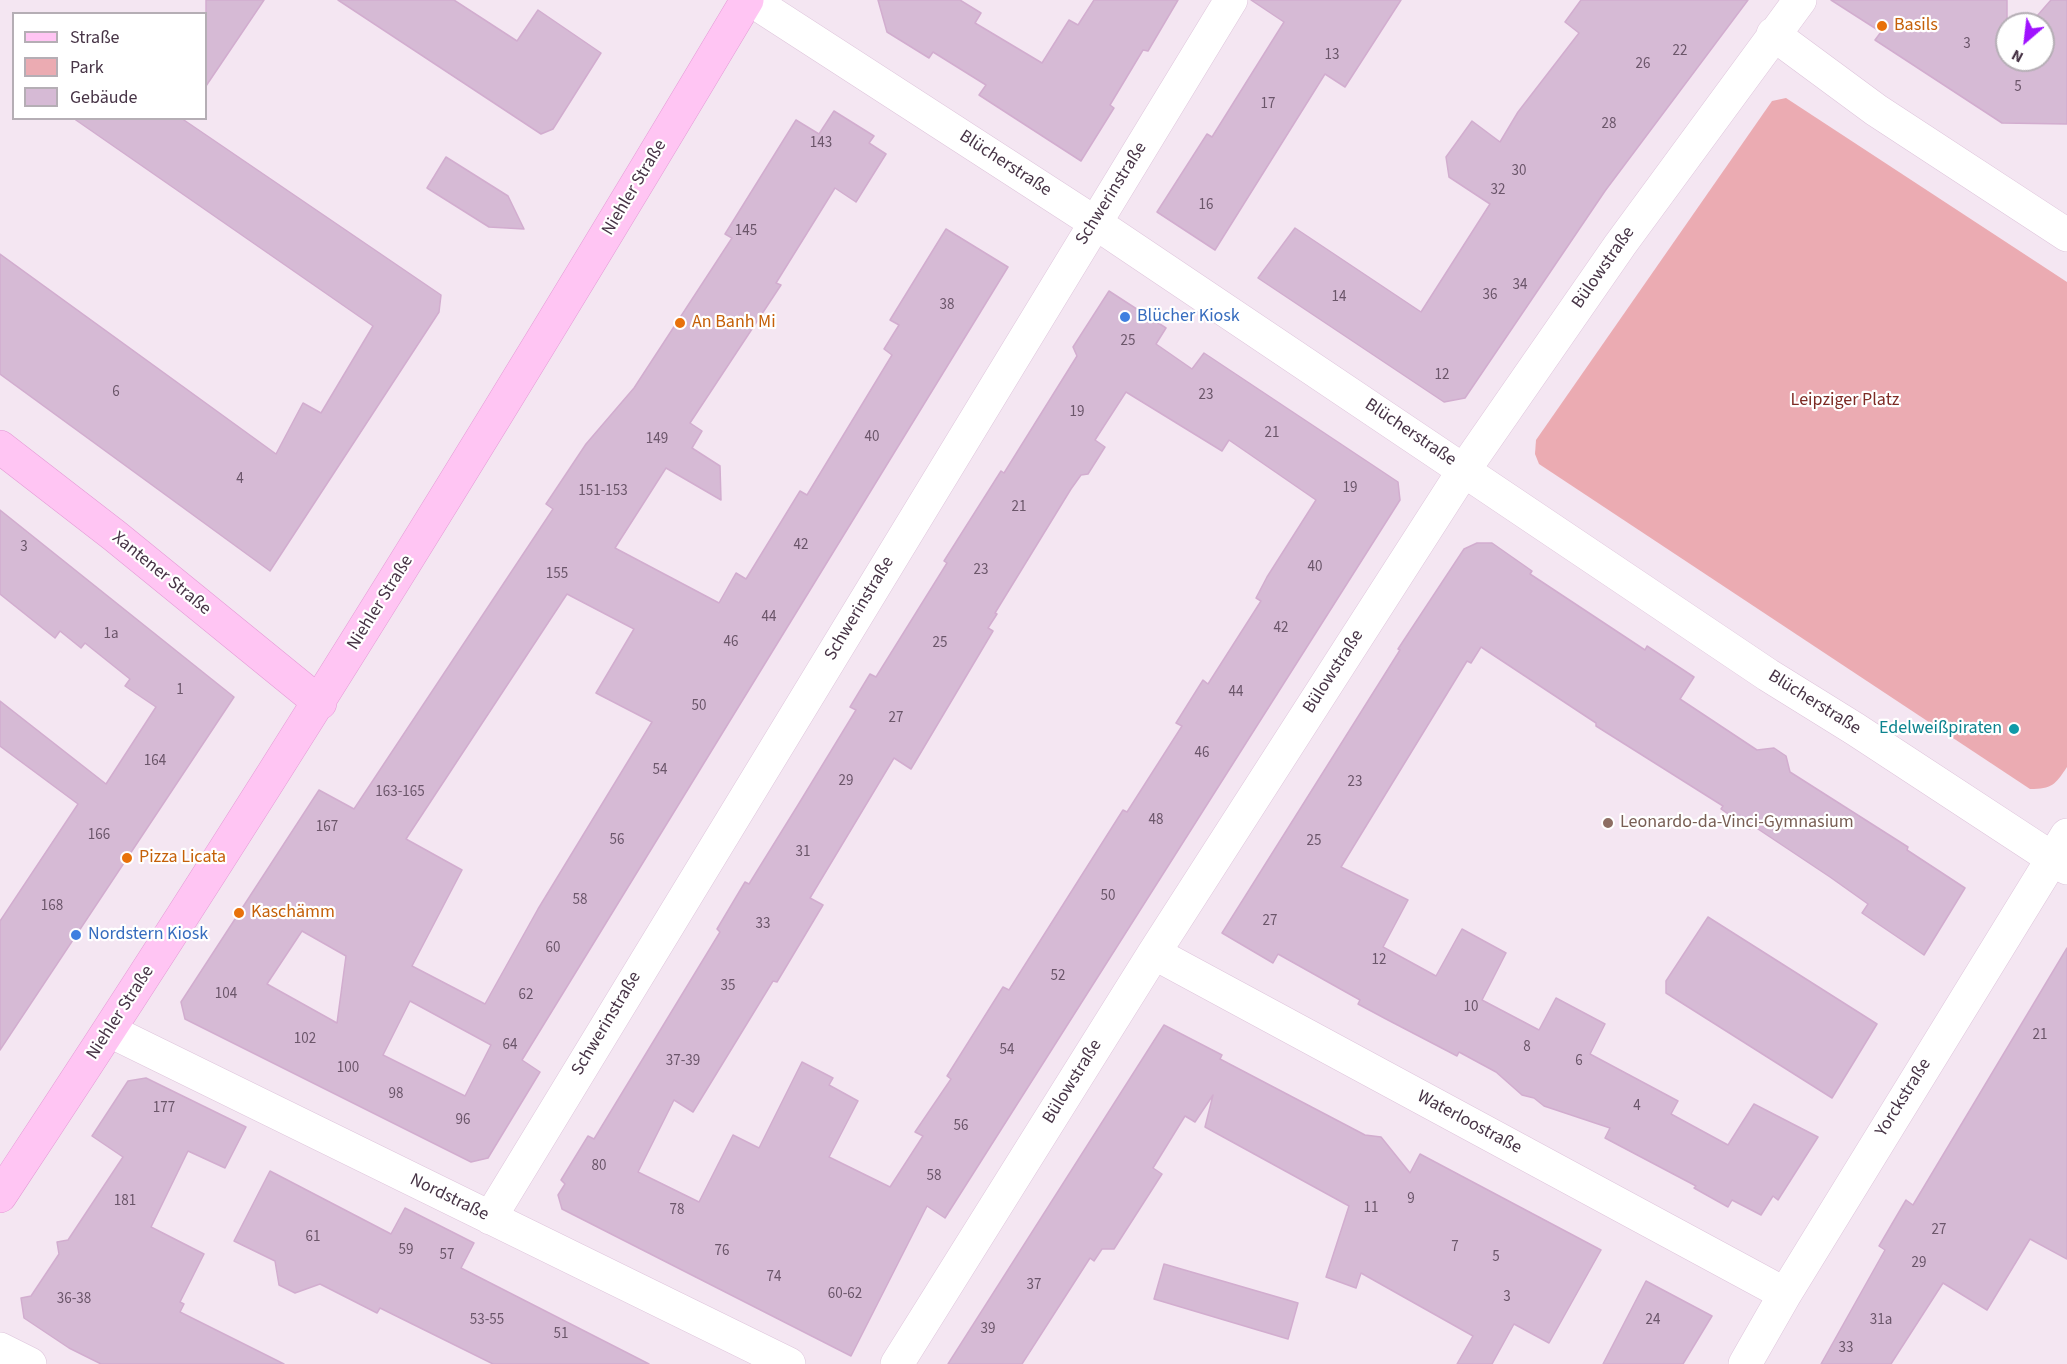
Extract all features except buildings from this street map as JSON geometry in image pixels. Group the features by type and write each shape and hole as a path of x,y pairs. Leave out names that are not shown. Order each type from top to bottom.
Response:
{"street":[{"name":"Blücherstraße","path":"749,0 1094,222 1768,675 2062,854"},
{"name":"Niehler Straße","path":"0,1196 110,1031 320,703 749,0"},
{"name":"Schwerinstraße","path":"490,1218 1231,0"},
{"name":"Bülowstraße","path":"897,1364 1154,953 1464,470 1620,245 1800,0"},
{"path":"1773,34 1876,110 2067,235"},
{"name":"Xantener Straße","path":"0,447 124,543 320,703"},
{"name":"Yorckstraße","path":"1745,1364 1785,1294 2062,854"},
{"name":"Waterloostraße","path":"1154,953 1785,1294"},
{"name":"Nordstraße","path":"110,1031 789,1364"},
{"path":"0,1349 30,1364"}],"green space":[{"name":"Leipziger Platz","path":"1786,98 2067,282 2067,767 2056,782 2048,787 2030,789 1539,464 1535,454 1536,440 1772,101"}],"place":[{"name":"Basils","path":"1882,26"},
{"name":"Blücher Kiosk","path":"1125,317"},
{"name":"An Banh Mi","path":"680,323"},
{"name":"Edelweißpiraten","path":"2014,729"},
{"name":"Leonardo-da-Vinci-Gymnasium","path":"1608,823"},
{"name":"Pizza Licata","path":"127,858"},
{"name":"Kaschämm","path":"239,913"},
{"name":"Nordstern Kiosk","path":"76,935"}]}
